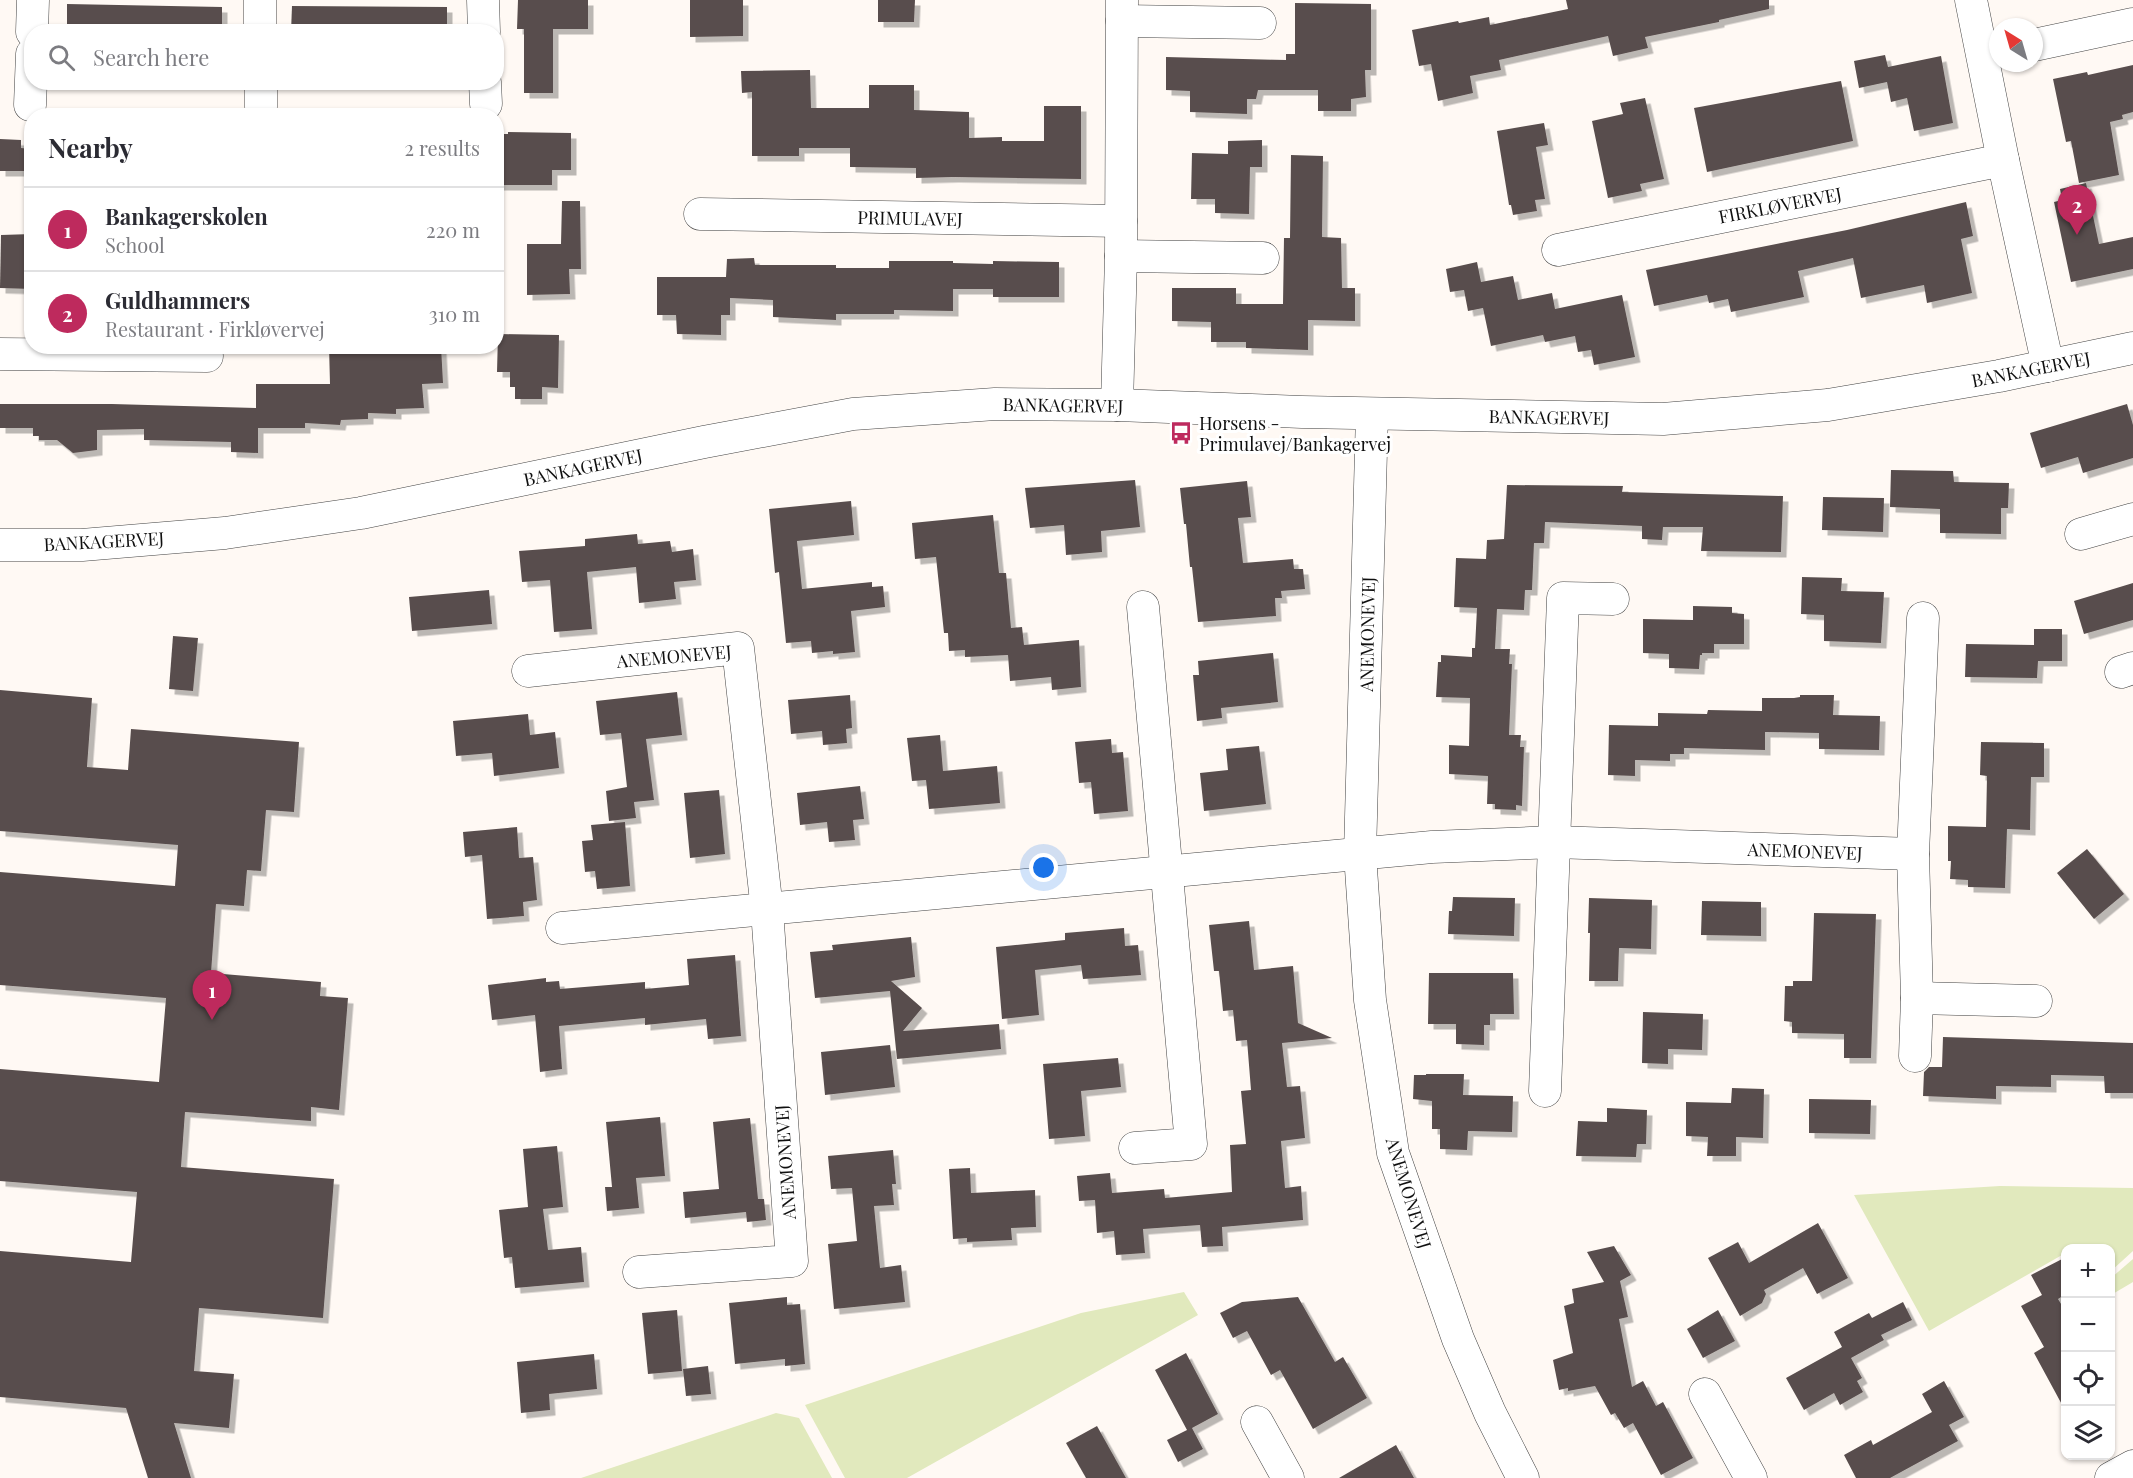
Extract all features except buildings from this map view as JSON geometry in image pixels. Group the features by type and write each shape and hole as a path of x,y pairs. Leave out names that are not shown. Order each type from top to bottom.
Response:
{"street":[{"path":"32,24 33,0"},
{"path":"260,0 261,24"},
{"path":"483,0 484,24"},
{"path":"1971,0 1989,49"},
{"path":"1117,405 1121,256 1122,11 1260,23"},
{"path":"2043,43 2133,24"},
{"path":"1993,72 2003,160 2048,366"},
{"path":"30,105 31,90"},
{"name":"FIRKLØVERVEJ","path":"1558,250 2003,160"},
{"name":"PRIMULAVEJ","path":"700,214 1121,221"},
{"path":"1121,256 1263,258"},
{"name":"BANKAGERVEJ","path":"0,545 82,545 225,533 361,513 704,442 853,414 995,404 1663,419 1828,405 1999,376 2133,348"},
{"path":"0,354 207,356"},
{"name":"ANEMONEVEJ","path":"1372,414 1360,854 1370,1000 1393,1153 1458,1339 1490,1413 1523,1478"},
{"path":"2081,534 2133,519"},
{"path":"1545,1091 1563,598 1613,599"},
{"path":"1135,1148 1191,1144 1143,607"},
{"path":"1915,1056 1917,998 1913,854 1923,618"},
{"name":"ANEMONEVEJ","path":"528,671 738,648 767,910 792,1261 639,1272"},
{"name":"ANEMONEVEJ","path":"562,928 1432,847 1554,842 1913,854"},
{"path":"1917,998 2036,1001"},
{"path":"1705,1394 1751,1478"},
{"path":"1257,1422 1288,1478"},
{"path":"2111,1478 2133,1466"}],"green space":[{"path":"2000,1186 2133,1188 2133,1251 2115,1267 2115,1244 2061,1244 2061,1256 1929,1331 1854,1195"},
{"path":"2133,1259 2133,1282 2115,1293 2115,1275"},
{"path":"1184,1292 1198,1315 907,1478 845,1478 805,1405 1081,1313"},
{"path":"776,1413 799,1418 832,1478 581,1478"}],"place":[{"name":"Guldhammers","path":"2077,235"},
{"name":"Horsens - Primulavej/Bankagervej","path":"1181,433"},
{"name":"Bankagerskolen","path":"212,1020"}]}
